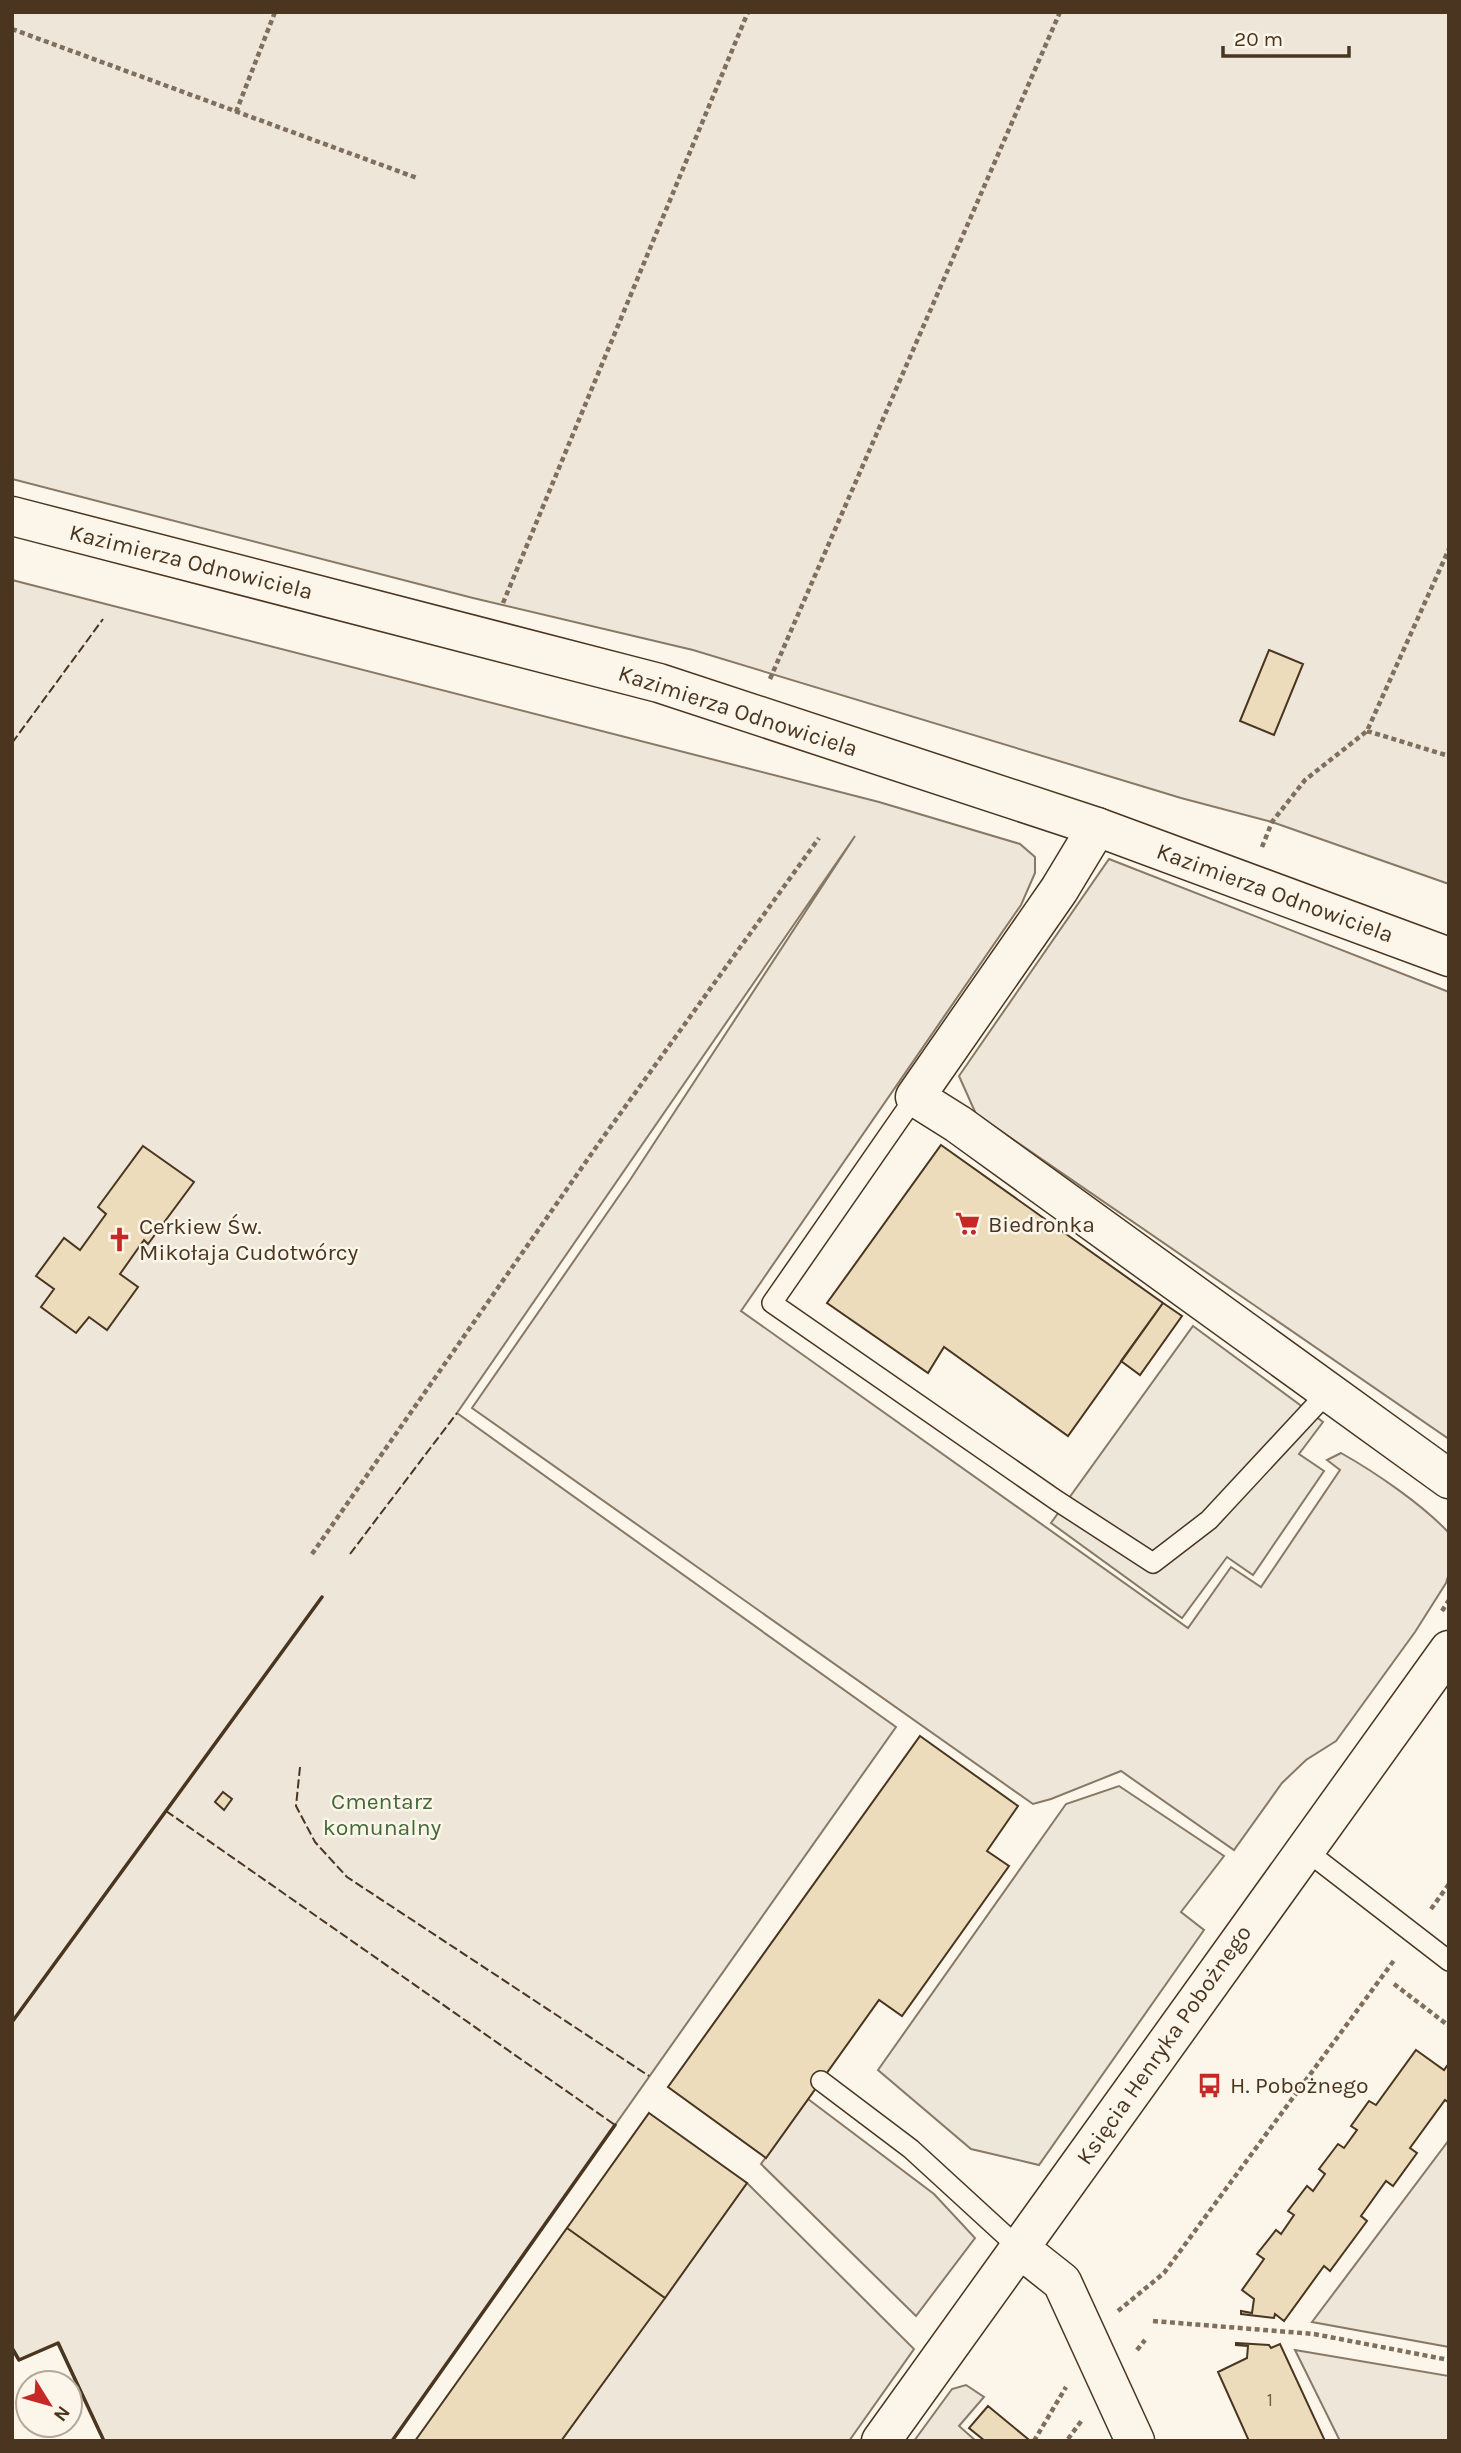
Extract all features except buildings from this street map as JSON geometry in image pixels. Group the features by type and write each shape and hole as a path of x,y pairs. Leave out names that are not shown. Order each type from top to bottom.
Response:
{"street":[{"name":"Kazimierza Odnowiciela","path":"12,516 659,683 1097,827 1449,957"},
{"path":"1097,827 1059,890 915,1097 958,1124 1449,1479"},
{"name":"Księcia Henryka Pobożnego","path":"881,2441 1449,1650"},
{"path":"1019,2248 1062,2282 1135,2441"}],"lane":[{"path":"915,1097 772,1303 1056,1500 1153,1563 1209,1520 1327,1393"},
{"path":"1304,1849 1449,1961"},
{"path":"821,2081 911,2149 1019,2248"}],"path":[{"path":"236,112 275,12"},
{"path":"499,614 748,12"},
{"path":"770,679 1060,12"},
{"path":"12,29 417,178"},
{"path":"1261,851 1272,822 1304,780 1367,731 1449,549"},
{"path":"1367,731 1449,756"},
{"path":"312,1554 599,1143 819,838"},
{"path":"1034,2441 1110,2318 1164,2273 1346,2029 1449,1884"},
{"path":"1394,1984 1449,2026"},
{"path":"1153,2321 1314,2333 1449,2360"}],"green space":[{"path":"12,12 1449,12 1449,884 1272,822 1181,798 693,650 473,598 12,479"},
{"name":"Cmentarz komunalny","path":"12,580 879,802 1020,844 1035,857 1035,873 1021,905 741,1311 1188,1628 1231,1567 1261,1587 1340,1470 1327,1460 1341,1453 1398,1490 1449,1533 1449,1573 1446,1583 1415,1632 1336,1741 1306,1760 1282,1783 1234,1850 1121,1771 1033,1804 472,1408 630,1180 855,836 457,1413 896,1727 392,2441 104,2441 84,2397 84,2369 71,2369 59,2343 19,2360 12,2348"},
{"path":"1109,859 1449,992 1449,1439 976,1114 959,1076"},
{"path":"808,2099 934,2194 975,2238 916,2316 761,2164"},
{"path":"1449,2140 1449,2347 1312,2322"},
{"path":"747,2183 914,2349 849,2441 561,2441"},
{"path":"1295,2350 1449,2376 1449,2441 1340,2441"},
{"path":"966,2385 984,2397 959,2426 976,2441 914,2441 952,2389"}],"shaded area":[{"path":"1193,1326 1323,1422 1299,1454 1324,1471 1253,1575 1227,1557 1182,1618 1051,1523"},
{"path":"1119,1786 1224,1856 1181,1912 1204,1930 1039,2165 971,2149 878,2070 1066,1804"}],"fence":[{"path":"12,743 103,619"},
{"path":"350,1554 457,1413"},
{"path":"300,1767 296,1806 315,1842 347,1877 649,2076"},
{"path":"166,1811 615,2125"}],"wall":[{"path":"12,2022 322,1597"},
{"path":"392,2441 615,2125"},
{"path":"12,2348 19,2360 58,2343 104,2441"}],"place":[{"name":"Biedronka","path":"968,1224"},
{"name":"Cerkiew Św. Mikołaja Cudotwórcy","path":"119,1239"},
{"name":"H. Pobożnego","path":"1210,2085"}]}
